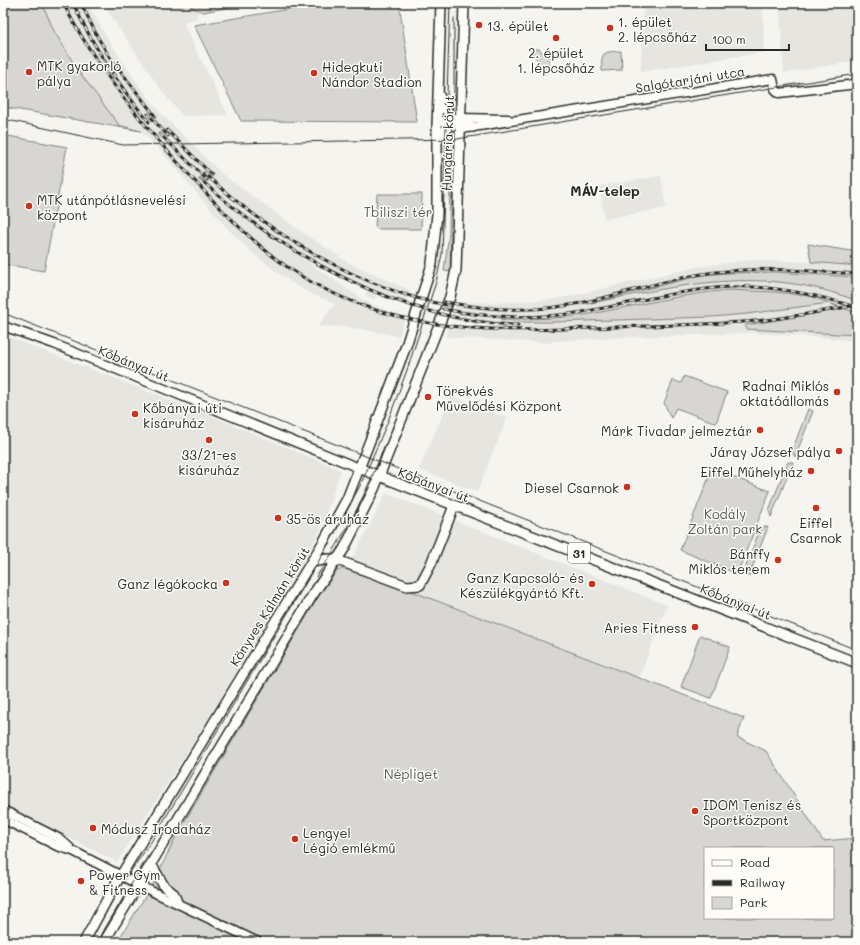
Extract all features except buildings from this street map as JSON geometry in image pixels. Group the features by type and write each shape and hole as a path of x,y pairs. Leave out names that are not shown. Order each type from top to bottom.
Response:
{"main road":[{"name":"Hungária körút","path":"432,264 437,214 438,90 441,3"},
{"name":"Hungária körút","path":"379,476 432,345 454,283 457,260 464,3"},
{"path":"438,90 446,111 460,124"},
{"path":"438,122 460,124"},
{"path":"437,144 442,134 451,132 460,124"},
{"name":"Könyves Kálmán körút","path":"84,942 121,875 242,674 312,562 343,507 406,346 432,264"},
{"name":"Kőbányai út","path":"359,468 857,663"},
{"path":"104,942 312,596 344,549 379,476"},
{"path":"312,562 328,559 337,560 407,586 420,585 431,564 454,506"},
{"path":"151,864 164,886 174,894 177,902"}],"street":[{"name":"Salgótarjáni utca","path":"460,124 516,120 772,79 774,89 779,94 857,84"},
{"name":"Kőbányai út","path":"3,326 54,344 359,468"},
{"path":"3,810 60,839 73,851"},
{"path":"3,819 57,846 73,851 258,942"}],"shaded area":[{"path":"42,3 87,3 108,39 138,84 160,112 222,174 302,232 349,263 410,290 405,306 376,295 374,300 365,295 367,291 302,258 370,304 405,317 399,336 348,327 318,326 335,304 307,292 289,281 251,252 227,228 158,148 139,129 119,125 77,69 54,31"},
{"path":"102,3 191,3 192,8 198,11 196,19 185,21 185,27 228,115 183,116 161,90"},
{"path":"643,3 763,3 764,52 641,72"},
{"path":"779,3 857,3 857,61 784,73"},
{"path":"661,176 666,208 605,219 599,186"},
{"path":"750,260 811,262 857,266 857,277 775,272 702,275 601,300 669,287 729,280 774,281 801,284 853,299 857,298 857,300 854,299 857,301 857,313 839,307 844,309 746,325 746,328 857,335 857,341 793,335 750,333 604,338 554,341 550,343 446,337 449,325 497,329 497,327 451,320 457,302 497,303 557,299 697,267","holes":["729,290 829,303 747,314 711,317 552,322 520,322 504,319 588,314 704,292"]},
{"path":"3,335 214,417 341,470 320,531 296,574 207,721 117,862 3,805"},
{"path":"451,396 507,418 477,492 419,469"},
{"path":"386,493 667,605 639,678 348,567"}],"green space":[{"path":"3,3 42,3 54,31 77,69 119,125 141,131 3,107"},
{"path":"191,3 255,3 203,12 192,8"},
{"name":"Hidegkuti Nándor Stadion","path":"325,3 399,3 417,122 241,121 194,25"},
{"path":"529,49 539,49 549,58 549,71 539,71 539,62"},
{"path":"621,51 622,70 602,71 602,60 604,54"},
{"name":"MTK utánpótlásnevelési központ","path":"3,135 67,147 44,271 3,264"},
{"path":"450,172 452,172 450,272 444,271 449,232"},
{"name":"Tbiliszi tér","path":"377,194 422,194 421,229 377,229 375,227"},
{"path":"808,244 857,252 857,266 811,262"},
{"path":"775,272 857,277 857,298 854,299 857,301 823,290 789,283 755,281 689,285 587,304 702,275"},
{"path":"729,290 775,292 810,296 857,313 857,335 746,329 746,325 843,309 829,303 747,314 711,317 552,322 520,322 501,319 579,316 676,297"},
{"path":"684,376 727,392 716,423 676,408 671,418 664,403 673,380 681,383"},
{"path":"808,409 813,411 795,457 792,451"},
{"path":"788,462 793,462 771,517 769,510"},
{"name":"Kodály Zoltán park","path":"713,467 725,471 725,474 770,491 737,574 680,550"},
{"path":"768,527 749,576 743,574 760,529"},
{"name":"Népliget","path":"348,567 744,718 737,737 766,751 823,841 857,838 857,942 117,942 153,884 176,836 320,594 337,571"},
{"path":"700,635 730,647 711,698 681,687"}],"tram line":[{"path":"90,942 119,888 151,842 316,566 361,484 388,421 407,370 436,282 442,254 450,3"},
{"path":"450,154 454,90 454,18"},
{"path":"3,119 123,145 457,139 857,74"},
{"path":"3,313 857,650"},
{"path":"316,577 337,546 355,513 385,444"},
{"path":"97,942 148,856"}],"railway":[{"path":"63,3 88,47 116,89 164,147 226,214 258,245 276,259 313,283 350,301 387,314 424,322 461,327 536,330 755,321 857,305"},
{"path":"73,3 89,35 107,65 149,122"},
{"path":"81,3 97,36 109,56 155,116"},
{"path":"148,114 168,136"},
{"path":"167,130 212,175"},
{"path":"160,134 207,180"},
{"path":"204,173 258,218 319,257 384,287 418,298 451,306"},
{"path":"200,179 233,207 269,233 307,258 347,279 389,298 432,312 475,321 518,325"},
{"path":"445,302 504,309 549,308 581,303 672,280 708,273 764,269 857,274"},
{"path":"443,309 510,317 559,315 595,310 671,294 729,287 760,287 790,291 849,305"}],"place":[{"name":"13. épület","path":"479,25"},
{"name":"1. épület 2. lépcsőház","path":"610,28"},
{"name":"2. épület 1. lépcsőház","path":"556,38"},
{"name":"MTK gyakorló pálya","path":"29,72"},
{"name":"Hidegkuti Nándor Stadion","path":"314,73"},
{"name":"MTK utánpótlásnevelési központ","path":"29,206"},
{"name":"Radnai Miklós oktatóállomás","path":"837,392"},
{"name":"Törekvés Művelődési Központ","path":"428,397"},
{"name":"Kőbányai úti kisáruház","path":"135,414"},
{"name":"Márk Tivadar jelmeztár","path":"760,430"},
{"name":"33/21-es kisáruház","path":"209,440"},
{"name":"Járay József pálya","path":"839,451"},
{"name":"Eiffel Műhelyház","path":"811,471"},
{"name":"Diesel Csarnok","path":"627,487"},
{"name":"Eiffel Csarnok","path":"816,508"},
{"name":"35-ös áruház","path":"278,518"},
{"name":"Bánffy Miklós terem","path":"778,560"},
{"name":"Ganz légókocka","path":"226,583"},
{"name":"Ganz Kapcsoló- és Készülékgyártó Kft.","path":"592,584"},
{"name":"Aries Fitness","path":"695,627"},
{"name":"IDOM Tenisz és Sportközpont","path":"695,811"},
{"name":"Módusz Irodaház","path":"93,828"},
{"name":"Lengyel Légió emlékmű","path":"295,839"},
{"name":"Power Gym & Fitness","path":"81,881"}],"district":[{"name":"MÁV-telep","path":"605,190"}]}
